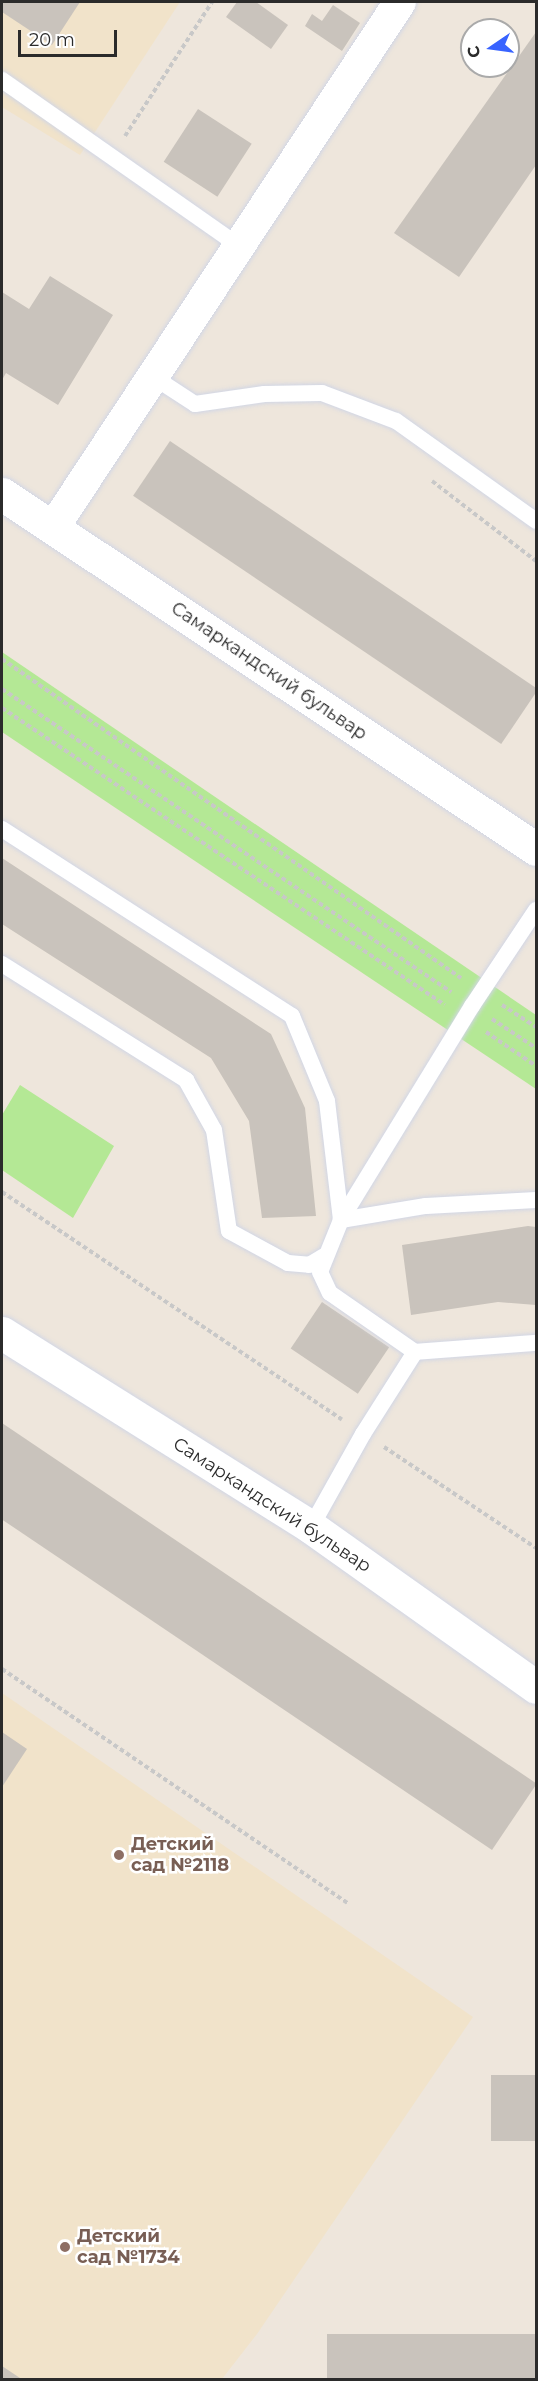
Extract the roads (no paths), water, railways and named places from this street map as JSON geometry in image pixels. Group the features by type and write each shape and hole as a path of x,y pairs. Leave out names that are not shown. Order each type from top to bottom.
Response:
{"street":[{"path":"53,528 238,244 400,2"},
{"name":"Самаркандский бульвар","path":"2,494 537,849"},
{"name":"Самаркандский бульвар","path":"2,1333 311,1527 537,1687"}],"lane":[{"path":"2,80 238,244"},
{"path":"152,376 195,404 264,394 322,393 396,421 537,521"},
{"path":"2,829 292,1016 327,1101 340,1220"},
{"path":"537,910 473,1005 340,1220 324,1256 320,1272 330,1293 415,1352 537,1343"},
{"path":"2,964 186,1080 214,1130 229,1231 288,1263 309,1265 324,1256"},
{"path":"340,1220 426,1206 537,1200"},
{"path":"311,1527 363,1434 415,1352"}],"place":[{"name":"Детский сад №2118","path":"119,1855"},
{"name":"Детский сад №1734","path":"65,2247"}]}
